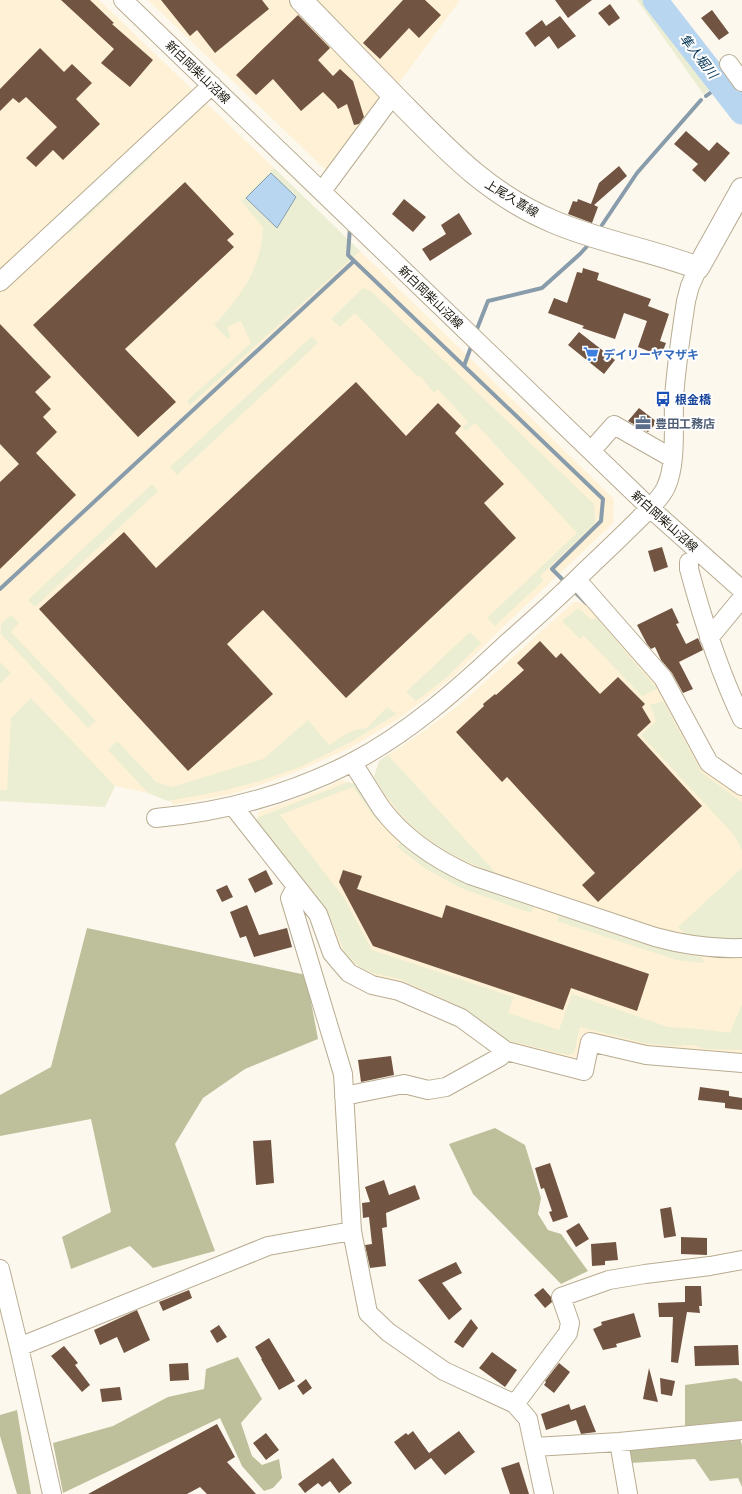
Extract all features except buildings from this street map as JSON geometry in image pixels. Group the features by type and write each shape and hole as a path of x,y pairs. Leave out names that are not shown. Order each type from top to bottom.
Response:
{"main road":[{"name":"上尾久喜線","path":"301,0 465,167 497,191 553,222 582,233 698,268"},
{"path":"698,268 742,188"}],"street":[{"name":"新白岡柴山沼線","path":"123,0 650,508 742,590"},
{"path":"729,64 742,82"},
{"path":"0,282 212,85"},
{"path":"322,191 393,95"},
{"path":"156,818 203,812 233,806 291,789 352,762 404,730 450,695 577,580 650,508 667,485 672,458 674,398 686,301 690,286 698,268"},
{"path":"591,451 614,425 672,458"},
{"path":"689,562 689,569 709,638 726,686 742,720"},
{"path":"577,580 663,678 709,764 742,786"},
{"path":"709,638 742,598"},
{"path":"352,762 383,809 397,826 416,842 450,866 470,875 676,943 723,949 742,948"},
{"path":"233,806 318,914 332,953 349,973 372,985 399,991 461,1018 506,1051 584,1071 590,1042 646,1055 742,1063"},
{"path":"296,887 290,898 343,1074 352,1230 368,1312 388,1332 444,1371 515,1404 528,1419 544,1494"},
{"path":"344,1096 404,1084 428,1090 446,1087 500,1057 506,1051"},
{"path":"19,1347 268,1246 352,1230"},
{"path":"515,1404 568,1333 570,1323 562,1297 609,1280 742,1260"},
{"path":"0,1269 52,1494"},
{"path":"534,1447 619,1442 742,1430"},
{"path":"619,1442 628,1494"}],"shaded area":[{"path":"0,0 99,0 360,251 614,499 613,523 505,625 454,676 400,718 352,747 303,769 228,795 172,805 172,800 168,801 148,793 115,786 105,807 0,801"},
{"path":"148,0 292,0 384,96 330,174"},
{"path":"312,0 460,0 399,83 393,84"},
{"path":"574,602 591,603 660,681 707,769 742,792 742,1057 644,1048 583,1034 578,1055 570,1061 503,1044 373,980 349,964 257,829 259,825 257,821 258,813 260,811 323,789 341,780 356,784 374,777 379,761 458,706"}],"green space":[{"path":"637,0 644,0 707,85 709,90 704,95"},
{"path":"150,153 153,156 69,234 66,230"},
{"path":"274,168 360,251 190,405 187,401 251,343 241,321 227,327 230,336 228,339 214,325 233,304 248,280 259,255 262,242 263,227 241,201"},
{"path":"363,288 372,292 594,504 595,523 540,576 543,581 495,626 487,618 577,533 475,423 466,431 463,427 468,422 438,389 434,393 420,376 418,377 355,313 340,327 331,319"},
{"path":"312,336 318,343 177,475 170,467"},
{"path":"152,484 158,491 35,607 28,600"},
{"path":"578,608 592,620 596,617 657,689 642,696 584,636 580,639 562,621"},
{"path":"11,615 19,623 11,632 96,721 88,728 1,634 1,624"},
{"path":"470,632 481,643 447,677 416,701 406,692"},
{"path":"0,662 11,673 0,684"},
{"path":"31,698 115,786 105,807 0,801 0,790 7,790 11,718"},
{"path":"663,701 702,773 742,802 742,850 734,835 641,735 656,721 650,705"},
{"path":"387,707 397,714 349,743 300,767 263,780 226,790 168,801 148,793 108,750 117,741 156,782 172,787 263,759 308,720 329,745 347,734 367,728"},
{"path":"388,755 496,873 476,866 441,848 411,825 398,811 374,777 379,761"},
{"path":"348,782 356,784 380,819 377,821 353,787 280,815 344,898 372,950 514,997 508,1013 559,1030 572,994 668,1027 730,1033 742,1004 742,1050 705,1049 693,1045 671,1046 644,1043 580,1027 574,1053 569,1055 506,1040 467,1010 400,979 373,973 359,967 345,953 326,908 257,821 257,818"},
{"path":"402,842 430,864 453,878 534,906 531,913 461,888 426,869 397,847"},
{"path":"742,868 742,939 704,939 685,934 678,927"},
{"path":"559,915 648,945 702,957 704,963 677,960 557,921"},
{"path":"87,928 306,975 318,1039 245,1069 203,1098 175,1144 215,1251 153,1268 130,1246 71,1269 62,1237 111,1212 91,1119 0,1136 0,1095 51,1067"},
{"path":"495,1128 525,1145 541,1198 538,1214 548,1230 561,1234 588,1271 561,1284 473,1194 449,1144"},
{"path":"238,1357 262,1399 241,1423 252,1456 262,1465 279,1459 282,1478 273,1488 264,1491 242,1466 220,1418 63,1493 53,1443 113,1426 168,1397 204,1389 206,1369"},
{"path":"736,1378 742,1382 742,1424 685,1426 685,1385"},
{"path":"17,1410 31,1494 17,1494 0,1436 0,1415"},
{"path":"740,1438 742,1445 742,1487 738,1478 710,1481 695,1459 631,1463 628,1447"}],"water":[{"path":"271,173 296,197 277,228 246,198"}],"waterway":[{"name":"隼人堀川","path":"655,0 742,112"},
{"path":"706,96 721,85"},
{"path":"602,225 637,173 701,100"},
{"path":"350,227 348,255 603,499 601,521 552,569 566,583"},
{"path":"475,334 488,301 542,288 590,243"},
{"path":"0,589 354,261"},
{"path":"464,366 472,344"},
{"path":"573,590 586,603"}],"place":[{"name":"デイリーヤマザキ","path":"591,354"},
{"name":"根金橋","path":"663,399"},
{"name":"豊田工務店","path":"643,423"}]}
